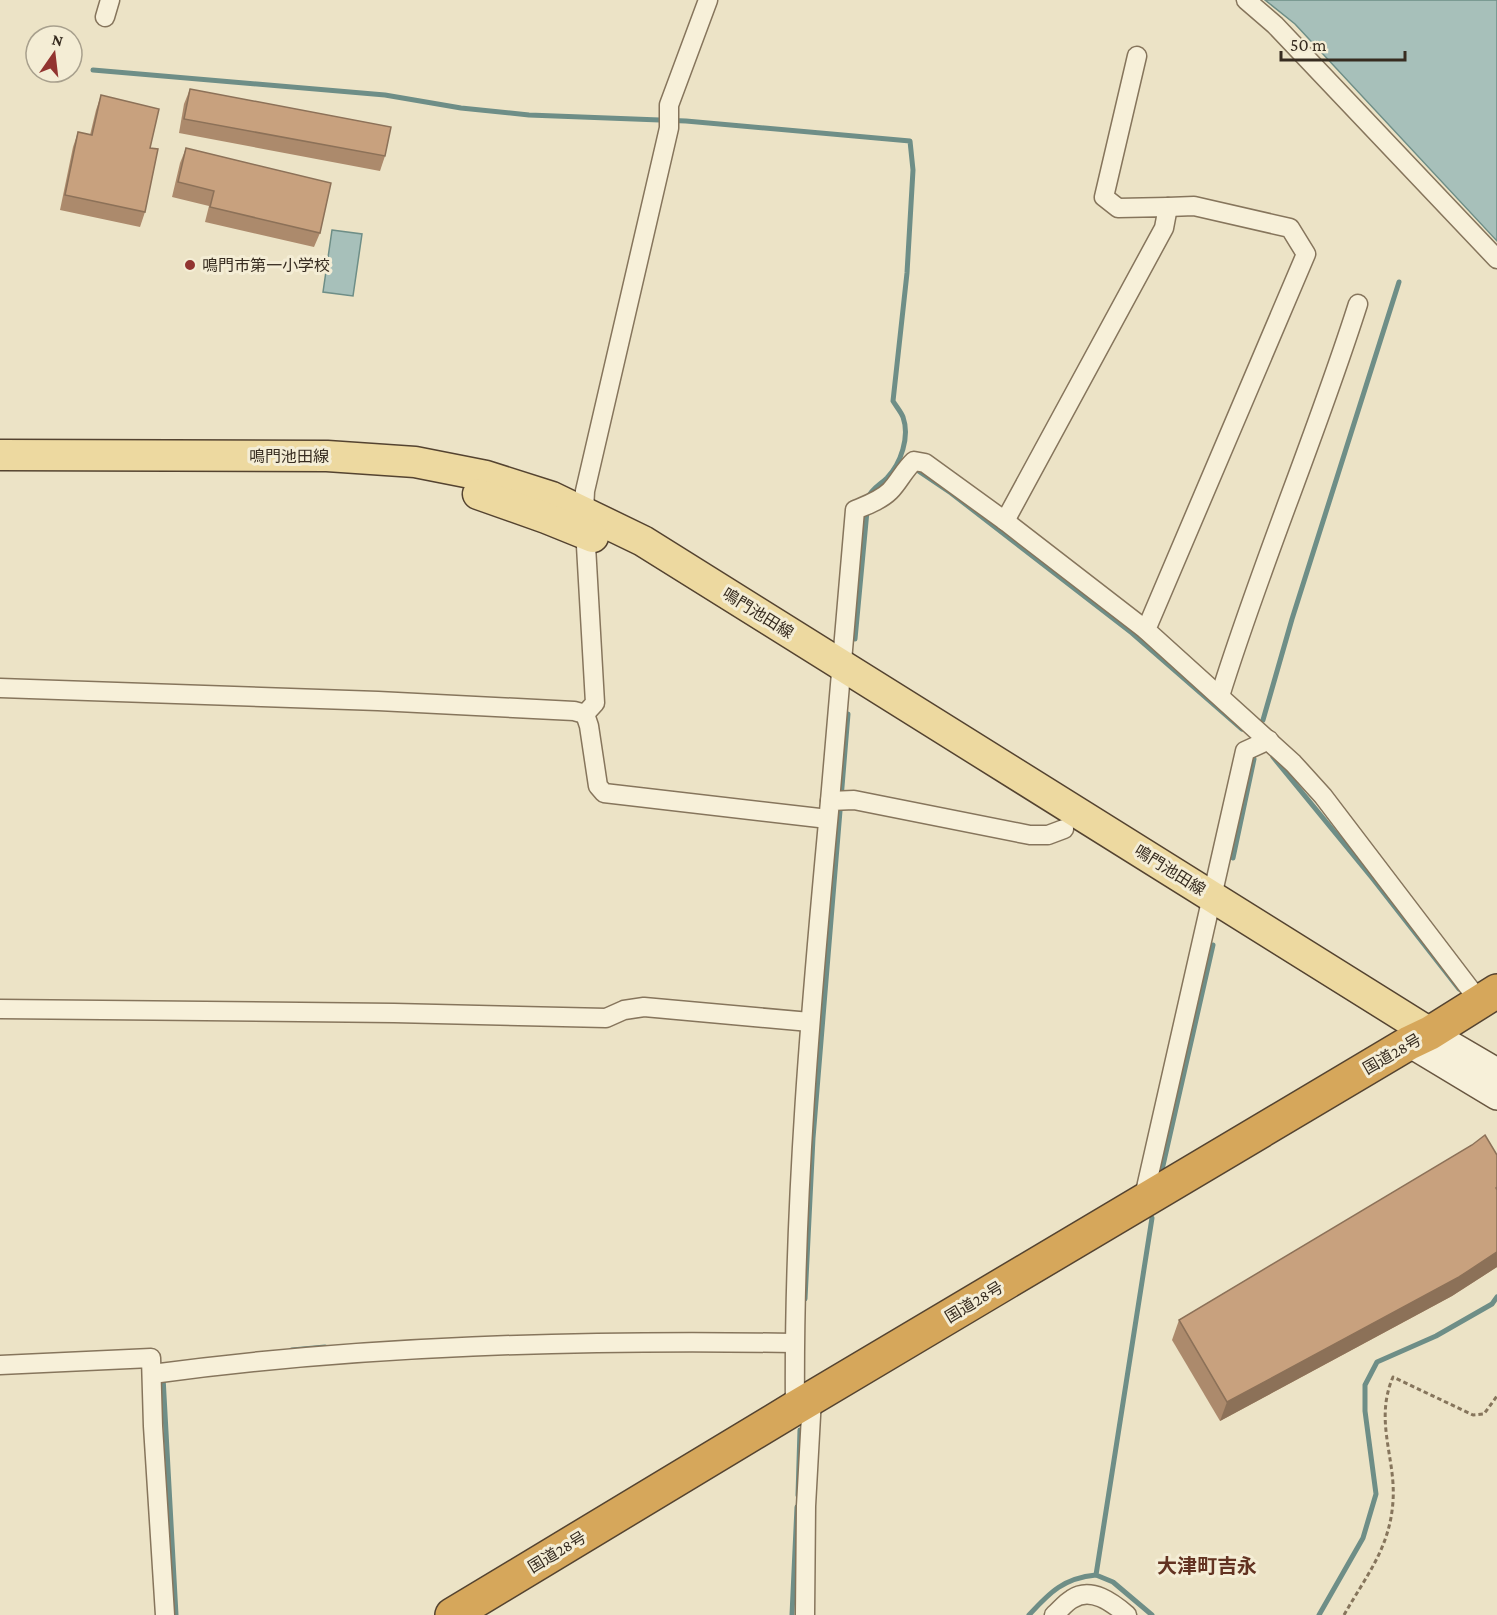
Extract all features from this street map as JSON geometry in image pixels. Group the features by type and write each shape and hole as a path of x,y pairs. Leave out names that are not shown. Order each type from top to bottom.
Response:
{"highway":[{"name":"国道28号","path":"452,1615 803,1403 1488,996"}],"main road":[{"name":"鳴門池田線","path":"0,455 327,456 415,462 486,476 552,497 636,560 842,677 1420,1038"},
{"name":"鳴門池田線","path":"0,474 324,475 414,482 479,494 585,522"},
{"name":"鳴門池田線","path":"842,677 1064,829 1210,908"},
{"path":"1420,1038 1497,1072"},
{"path":"1420,1038 1497,1096"}],"street":[{"path":"585,714 595,703 585,491 669,128 669,105 708,0"},
{"path":"1246,0 1283,33 1497,259"},
{"path":"1137,56 1104,197 1118,208 1194,206 1290,228 1306,254 1146,630"},
{"path":"1005,521 1164,228 1168,207"},
{"path":"1220,696 1244,619 1306,458 1358,304"},
{"path":"805,1615 806,1506 803,1403 794,1337 810,1022 837,805 842,677 855,510 874,502 890,491 905,468 914,460 925,463 1005,521 1146,630 1293,763 1323,796 1488,996"},
{"path":"0,688 378,701 574,711 585,714"},
{"path":"585,714 589,726 597,786 604,793 837,805 1030,835 1048,835 1064,829"},
{"path":"1143,1201 1245,751 1269,740"},
{"path":"0,1010 406,1013 606,1018 624,1010 644,1007 810,1022"},
{"path":"157,1370 318,1355 516,1345 794,1337"},
{"path":"0,1365 151,1358 157,1370 153,1426 165,1615"},
{"path":"1054,1615 1073,1598 1089,1594 1113,1602 1127,1615"}],"path":[{"path":"1344,1615 1383,1550 1393,1503 1393,1484 1385,1431 1388,1390 1393,1377 1473,1414 1484,1414 1497,1396"}],"water":[{"path":"1265,0 1497,0 1497,241 1295,24"},
{"path":"332,230 362,234 353,296 323,292"}],"building":[{"path":"190,89 391,127 385,156 184,119"},
{"path":"101,95 159,109 150,148 158,149 145,212 65,195 78,132 92,135"},
{"path":"186,148 331,183 320,233 210,207 214,191 178,182"},
{"path":"1485,1135 1497,1155 1497,1252 1459,1277 1227,1402 1179,1320 1472,1145"}],"waterway":[{"path":"93,70 385,95 461,108 529,115 686,121 910,141 913,170 907,273 893,401 903,417 905,441 892,472 868,498"},
{"path":"1263,720 1292,619 1399,282"},
{"path":"914,468 951,493 1132,633 1242,729"},
{"path":"855,639 867,511"},
{"path":"805,1299 813,1138 848,714"},
{"path":"1273,757 1459,989"},
{"path":"1233,858 1254,759"},
{"path":"1162,1170 1213,945"},
{"path":"1152,1218 1096,1575 1113,1582 1152,1615"},
{"path":"1319,1615 1363,1538 1376,1494 1365,1411 1365,1385 1377,1362 1436,1336 1492,1304 1497,1297"},
{"path":"292,1350 325,1347"},
{"path":"163,1377 176,1615"},
{"path":"798,1495 800,1430"},
{"path":"792,1615 797,1507"},
{"path":"1029,1615 1044,1599 1066,1583 1096,1575"}],"place":[{"name":"鳴門市第一小学校","path":"190,265"}],"district":[{"name":"大津町吉永","path":"1207,1566"}]}
